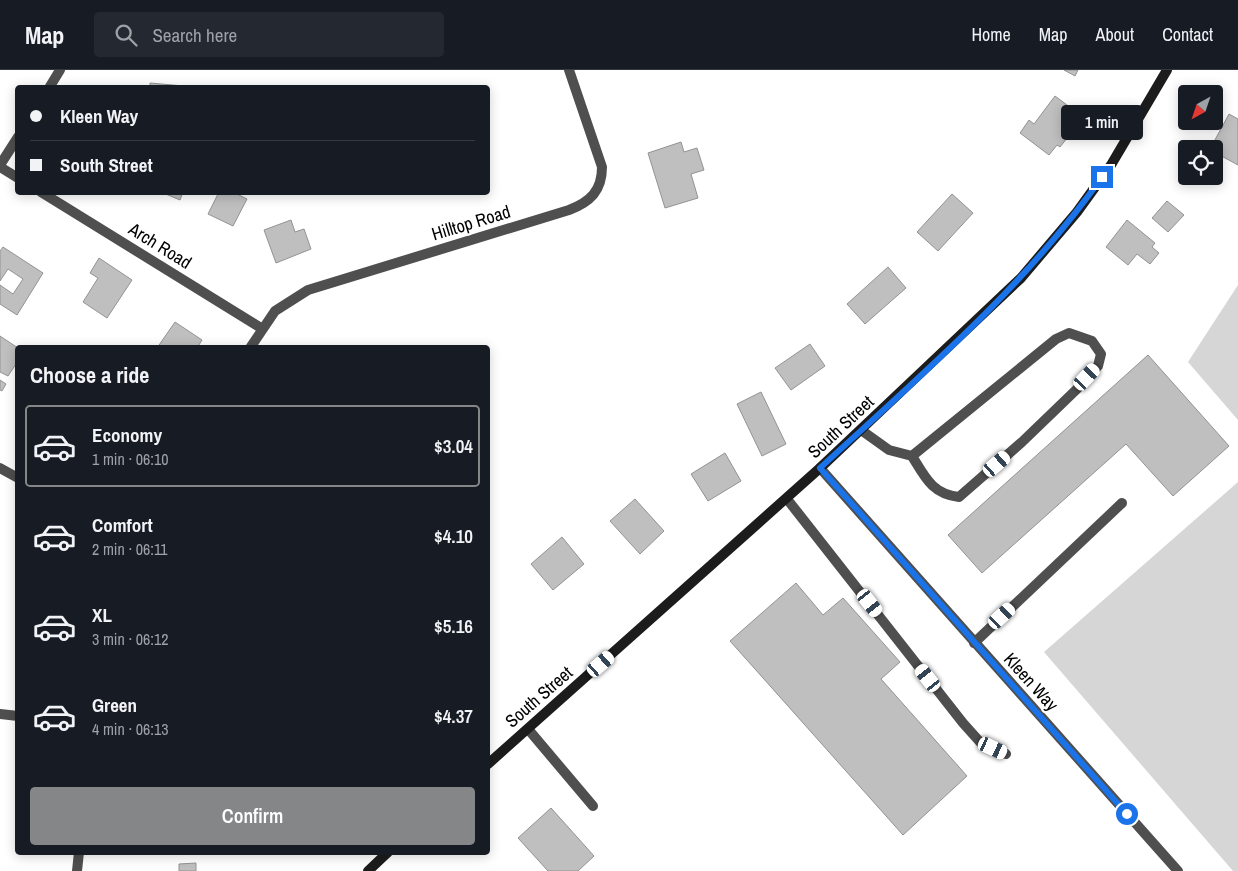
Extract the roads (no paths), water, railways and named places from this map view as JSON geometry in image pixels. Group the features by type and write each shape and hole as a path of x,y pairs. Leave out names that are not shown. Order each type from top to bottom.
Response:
{"main road":[{"name":"South Street","path":"490,762 787,499 987,312 1060,234 1111,165 1167,70"},
{"path":"368,871 385,855"}],"street":[{"path":"51,85 60,70"},
{"name":"Hilltop Road","path":"252,345 261,328 284,303 308,290 569,210 592,198 601,184 602,167 569,70"},
{"path":"15,142 0,166 15,176"},
{"name":"Arch Road","path":"47,195 261,328"},
{"path":"861,430 889,450 912,456 929,484 949,496 959,497 1022,442 1077,388 1098,366 1101,354 1092,341 1069,333 1056,339 912,456"},
{"path":"0,468 15,476"},
{"name":"Kleen Way","path":"820,468 1178,871"},
{"path":"787,499 963,723 980,742 1006,754"},
{"path":"974,643 1122,503"},
{"path":"0,714 15,716"},
{"path":"528,729 593,806"},
{"path":"78,871 79,855"}]}
